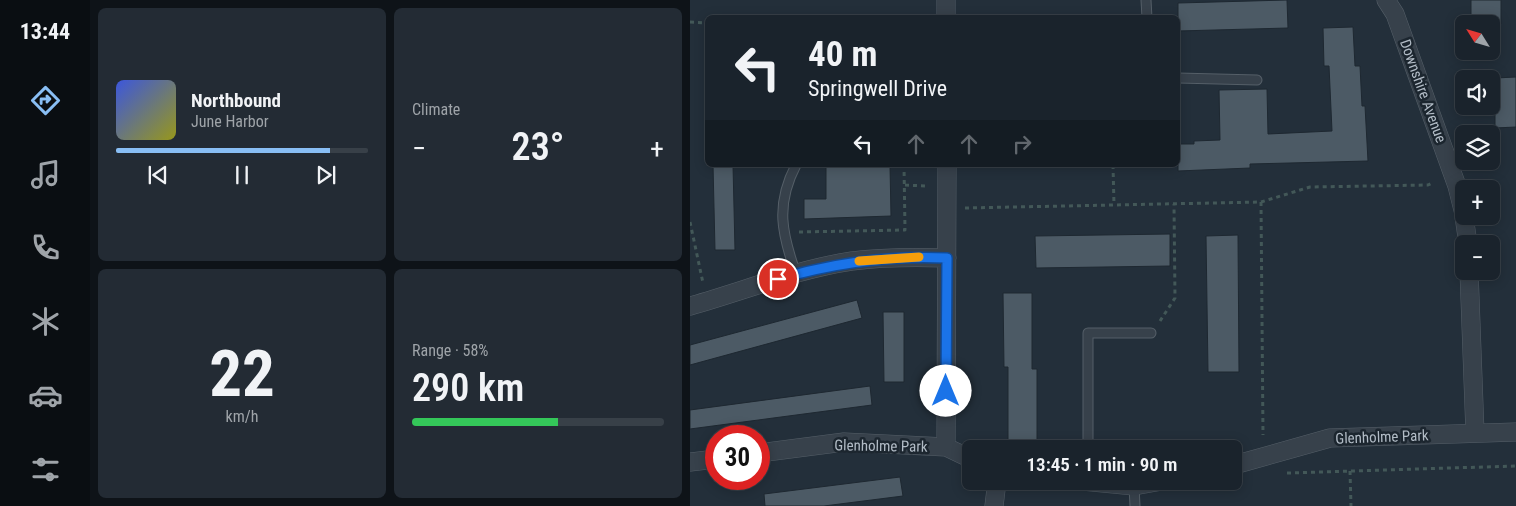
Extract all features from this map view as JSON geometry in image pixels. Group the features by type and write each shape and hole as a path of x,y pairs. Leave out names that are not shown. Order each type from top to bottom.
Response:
{"street":[{"path":"946,0 946,15"},
{"name":"Downshire Avenue","path":"1386,0 1395,14 1455,183"},
{"path":"946,448 947,167"},
{"path":"698,303 796,274 852,261 920,257 947,258"},
{"path":"1469,280 1475,433"},
{"name":"Glenholme Park","path":"1242,463 1330,438 1516,432"},
{"name":"Glenholme Park","path":"770,452 844,442 946,448 962,455"},
{"path":"690,462 705,460"},
{"path":"994,506 996,490"}],"lane":[{"path":"1146,0 1146,15"},
{"path":"1180,78 1257,80"},
{"path":"795,167 782,202 783,232 796,274"},
{"path":"1088,440 1088,333 1151,333"},
{"path":"1134,490 1135,506"}],"path":[{"path":"690,22 705,22"},
{"path":"783,232 905,230 904,167"},
{"path":"1113,167 1114,205"},
{"path":"947,209 1261,202 1310,187 1428,185 1452,172"},
{"path":"905,184 923,186"},
{"path":"1261,202 1263,457 1275,470 1285,473 1516,466"},
{"path":"1151,333 1175,298 1174,204"},
{"path":"690,222 698,303"},
{"path":"1350,471 1351,506"}],"building":[{"path":"1287,0 1288,28 1180,31 1178,3"},
{"path":"1471,0 1501,0 1501,24 1500,15 1471,15"},
{"path":"1353,27 1355,66 1360,66 1362,106 1365,106 1368,161 1250,164 1250,168 1178,171 1178,167 1180,167 1180,144 1194,144 1194,141 1220,140 1219,90 1267,89 1268,134 1332,131 1329,66 1324,66 1323,28"},
{"path":"1516,77 1516,127 1500,128 1500,125 1495,125 1495,115 1500,115 1500,78"},
{"path":"713,167 733,167 735,250 715,250"},
{"path":"826,167 890,167 891,216 804,219 804,199 826,199"},
{"path":"1170,234 1170,266 1036,268 1035,236"},
{"path":"1238,235 1239,372 1208,372 1206,236"},
{"path":"1003,293 1032,293 1032,369 1037,369 1037,440 1008,440 1008,367 1004,367"},
{"path":"857,300 862,318 690,365 690,345"},
{"path":"883,312 904,312 904,382 884,382"},
{"path":"870,386 872,405 720,425 705,425 705,427 690,429 690,410"},
{"path":"900,477 903,496 824,506 765,506 764,494"}],"slow traffic":[{"path":"859,261 919,257"}],"route":[{"path":"778,279 852,261 920,257 947,258 946,391"}]}
